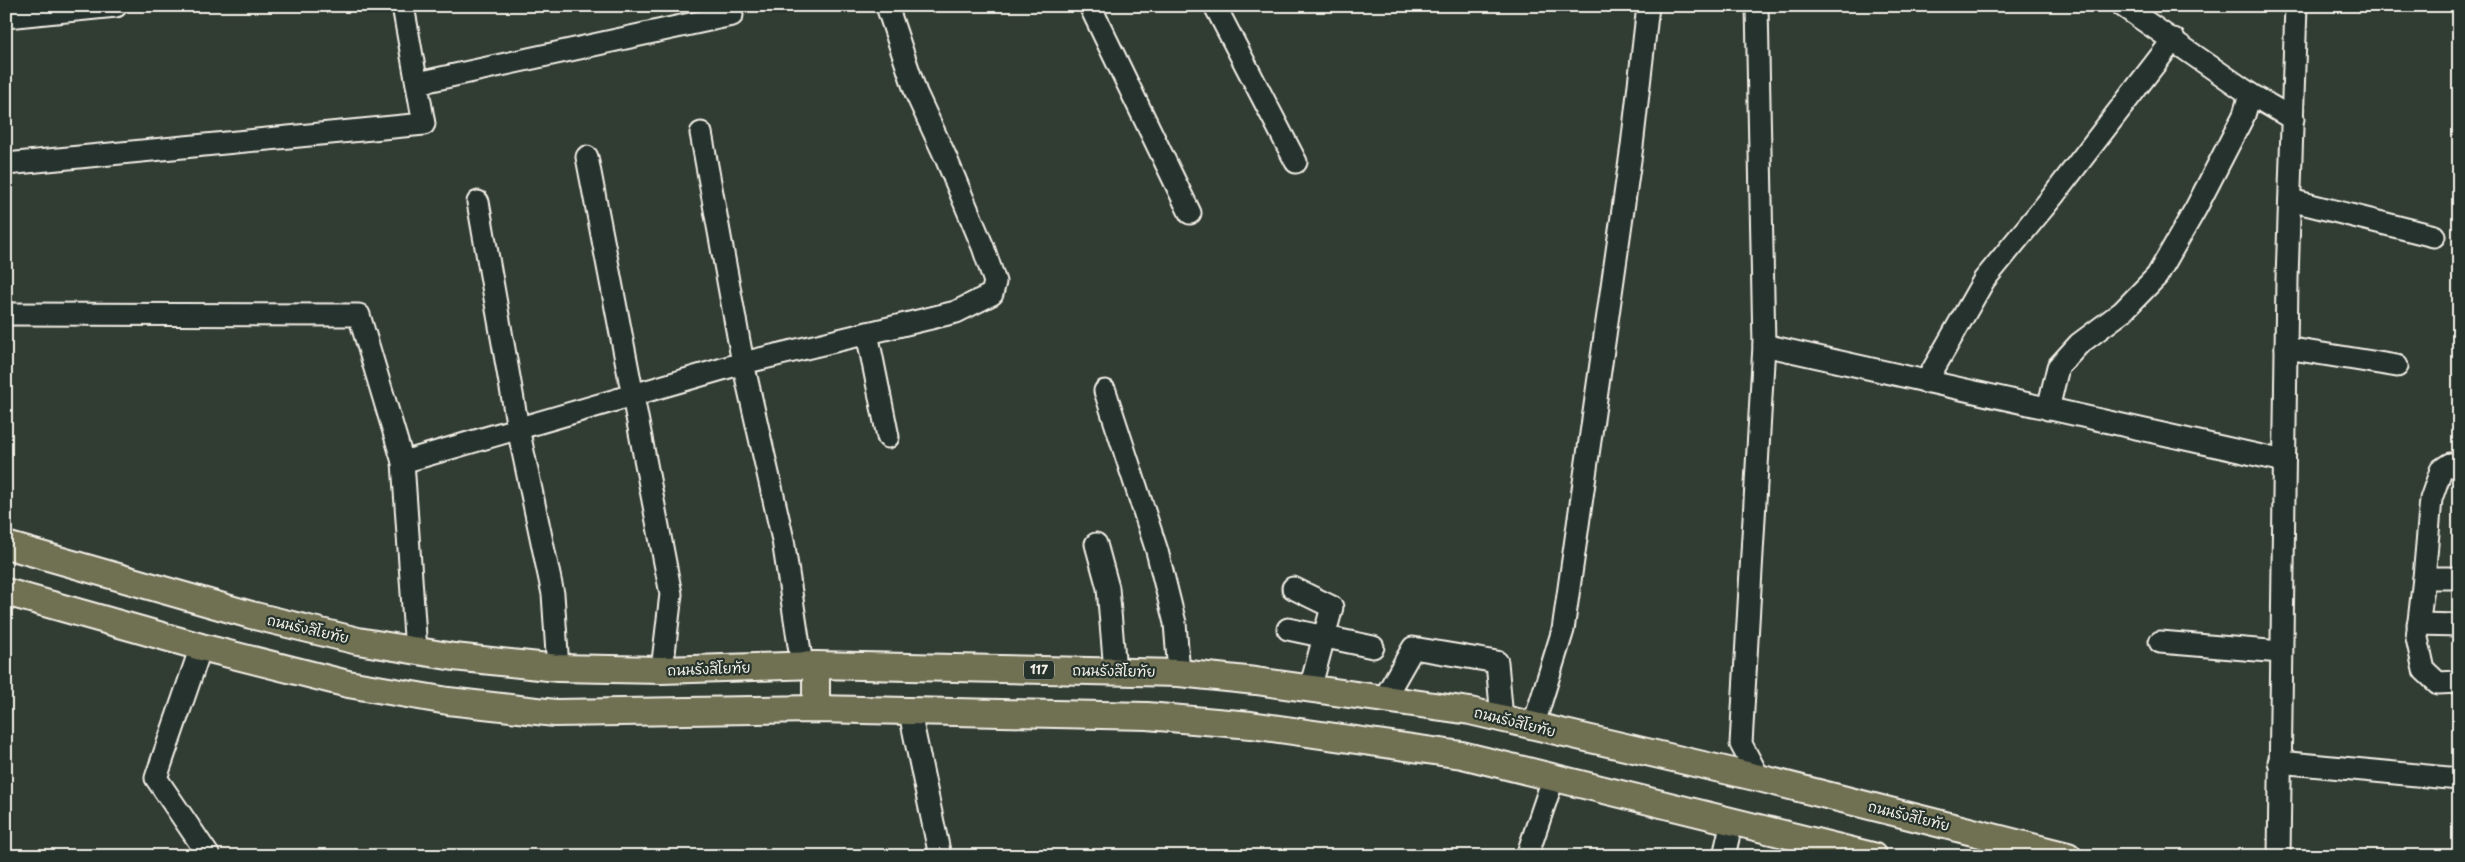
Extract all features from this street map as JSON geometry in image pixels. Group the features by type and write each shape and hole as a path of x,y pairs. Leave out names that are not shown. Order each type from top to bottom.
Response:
{"main road":[{"name":"ถนนรังสิโยทัย","path":"6,545 251,616 358,641 416,651 558,668 662,670 809,665 1179,673 1310,688 1470,711 1759,778 2068,856"},
{"path":"6,592 201,647 348,684 448,701 555,712 816,709 910,713 1147,716 1251,725 1462,755 1554,776 1873,856"},
{"path":"6,610 50,604"},
{"path":"809,665 816,709"}],"street":[{"path":"6,17 116,6"},
{"path":"6,164 424,124 403,6"},
{"path":"403,462 743,362 956,312 992,294 995,289 995,282 983,247 946,158 916,94 887,6"},
{"path":"1090,6 1190,213"},
{"path":"1215,6 1296,162"},
{"path":"1533,727 1563,630 1632,146 1648,6"},
{"path":"1757,6 1764,345 1741,744 1759,778"},
{"path":"2124,6 2250,94 2293,119"},
{"path":"2279,856 2286,348 2296,6"},
{"path":"418,83 732,14"},
{"path":"1926,382 1984,280 2053,196 2174,40"},
{"path":"2048,409 2058,367 2079,344 2122,312 2157,276 2196,208 2244,115 2250,94"},
{"path":"701,134 743,362 784,540 809,665"},
{"path":"587,157 671,594 662,670"},
{"path":"2290,200 2434,236"},
{"path":"478,202 518,428 553,594 558,668"},
{"path":"6,314 359,315 403,462 416,651"},
{"path":"867,333 888,437"},
{"path":"1764,345 2284,461"},
{"path":"2286,348 2397,366"},
{"path":"1106,390 1157,551 1175,622 1179,673"},
{"path":"2459,465 2450,464 2441,470 2431,499 2417,638 2424,670 2438,682 2459,682"},
{"path":"1096,544 1108,588 1115,671"},
{"path":"2424,578 2459,578"},
{"path":"1293,588 1332,607 1310,688"},
{"path":"2418,624 2459,625"},
{"path":"1288,629 1372,647"},
{"path":"2160,642 2281,652"},
{"path":"201,647 156,778 209,856"},
{"path":"1384,699 1413,648 1498,662 1502,719"},
{"path":"910,713 940,856"},
{"path":"2279,762 2459,779"},
{"path":"1527,856 1554,776"},
{"path":"1724,856 1732,820"}]}
